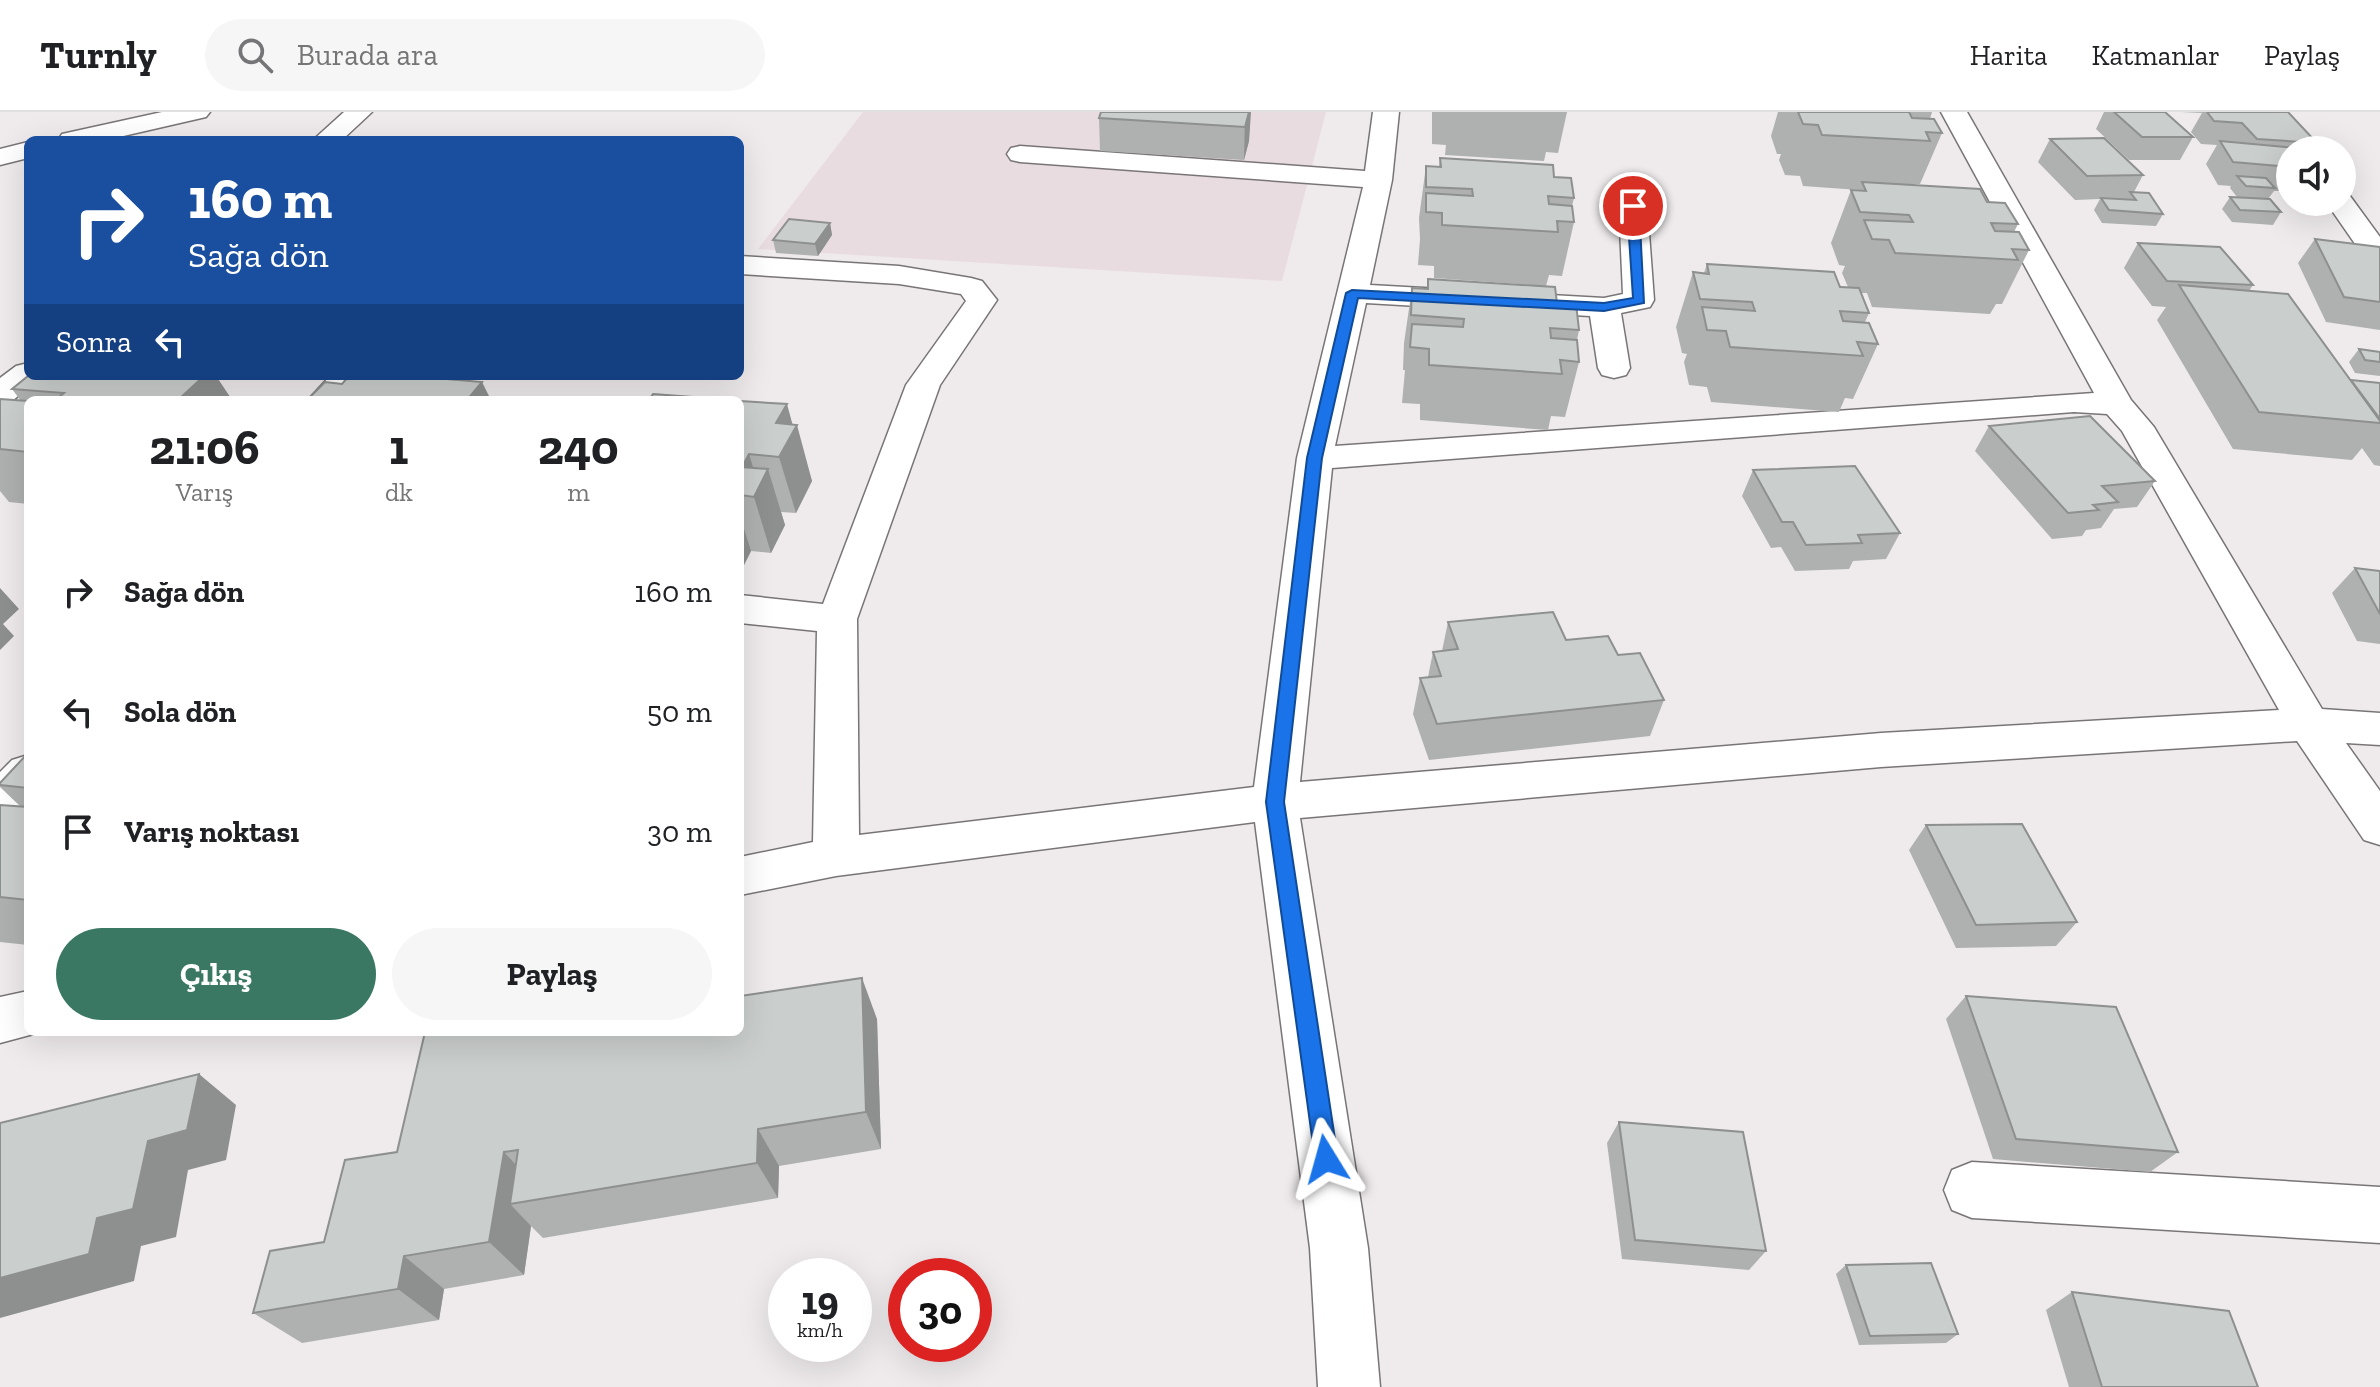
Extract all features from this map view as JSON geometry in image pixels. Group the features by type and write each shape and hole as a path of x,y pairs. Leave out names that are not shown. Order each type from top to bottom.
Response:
{"street":[{"path":"89,136 197,112"},
{"path":"331,136 359,112"},
{"path":"1349,1387 1339,1248 1275,802 1315,458 1378,180 1386,112"},
{"path":"1954,112 2117,404 2137,427 2309,724 2380,827"},
{"path":"0,157 24,151"},
{"path":"1020,154 1378,180"},
{"path":"1352,293 1604,307 1639,300 1633,206"},
{"path":"2350,216 2380,258"},
{"path":"744,265 899,275 971,287 982,300 923,385 837,619 836,857"},
{"path":"1604,307 1614,368"},
{"path":"0,394 24,376"},
{"path":"329,396 345,380"},
{"path":"1315,458 2074,402 2117,404"},
{"path":"744,609 837,619"},
{"path":"2309,724 2380,751"},
{"path":"744,875 836,857 1275,802 1881,750 2309,724 2380,729"},
{"path":"0,1020 24,1015"},
{"path":"1972,1190 2380,1215"}],"shaded area":[{"path":"863,112 1326,112 1282,281 758,249"}],"building":[{"path":"1101,112 1249,112 1245,127 1099,118"},
{"path":"1798,112 1909,112 1912,118 1934,119 1942,133 1926,132 1930,141 1822,135 1818,125 1803,124"},
{"path":"2114,112 2165,112 2193,137 2142,137"},
{"path":"2207,112 2288,112 2310,136 2257,139 2242,123 2214,121"},
{"path":"2104,138 2143,175 2087,176 2050,139"},
{"path":"2220,141 2276,146 2276,166 2233,162"},
{"path":"1440,158 1553,165 1554,177 1571,178 1574,198 1548,196 1549,204 1572,206 1574,222 1557,221 1558,232 1442,225 1442,213 1426,212 1426,193 1473,196 1472,189 1426,187 1426,166 1441,167"},
{"path":"2237,176 2266,178 2275,188 2246,186"},
{"path":"1862,182 1980,189 1987,202 2005,203 2018,224 1991,223 1995,231 2019,232 2029,250 2012,249 2018,260 1895,253 1889,240 1872,239 1864,220 1913,222 1909,215 1860,212 1851,190 1866,191"},
{"path":"2130,192 2149,193 2163,214 2109,210 2101,198 2136,200"},
{"path":"2230,197 2270,199 2276,206 2276,212 2240,210"},
{"path":"789,219 830,223 815,244 773,240"},
{"path":"2315,239 2380,247 2380,302 2344,297"},
{"path":"2138,243 2220,247 2253,285 2167,281"},
{"path":"1707,264 1834,272 1840,287 1859,288 1869,313 1840,311 1843,321 1869,323 1878,344 1857,342 1863,356 1730,347 1726,331 1707,330 1702,307 1755,311 1752,302 1700,299 1693,272 1709,274"},
{"path":"1428,279 1555,287 1557,303 1576,304 1579,330 1550,328 1551,338 1577,340 1579,362 1560,360 1562,374 1429,365 1429,349 1410,347 1412,324 1463,327 1464,319 1411,315 1412,288 1428,289"},
{"path":"2179,285 2288,294 2380,423 2259,412"},
{"path":"2359,349 2380,352 2380,362 2365,360"},
{"path":"24,379 200,380 182,396 60,396 64,393 12,389"},
{"path":"346,380 482,382 470,396 311,396 325,382 342,384"},
{"path":"2351,380 2380,383 2380,419"},
{"path":"0,399 24,401 24,452 0,449"},
{"path":"744,401 787,404 776,423 797,425 779,457 749,454 744,463"},
{"path":"2090,416 2155,481 2102,486 2118,502 2093,505 2099,510 2068,513 1989,426"},
{"path":"1855,466 1900,533 1858,535 1862,543 1806,545 1793,522 1782,522 1753,470"},
{"path":"744,467 768,469 754,497 744,496"},
{"path":"2355,568 2380,571 2380,614"},
{"path":"1553,612 1566,640 1608,636 1618,655 1640,653 1664,700 1437,724 1420,678 1441,676 1433,652 1458,649 1448,622"},
{"path":"24,757 24,788 0,783"},
{"path":"0,805 24,807 24,900 0,897"},
{"path":"2022,824 2077,922 1976,925 1926,825"},
{"path":"862,978 866,1112 758,1129 757,1163 510,1204 518,1150 504,1152 489,1242 404,1256 398,1289 253,1313 270,1251 324,1242 345,1160 397,1152 424,1036 744,1036 744,995"},
{"path":"1966,996 2116,1007 2178,1152 2016,1139"},
{"path":"199,1074 187,1130 148,1141 133,1209 97,1218 89,1254 0,1278 0,1123"},
{"path":"1619,1122 1743,1132 1766,1251 1635,1240"},
{"path":"1931,1263 1958,1334 1870,1336 1846,1265"},
{"path":"2072,1292 2229,1311 2258,1387 2102,1387"}],"route":[{"path":"1326,1159 1275,802 1315,458 1352,293 1604,307 1639,300 1633,206"}]}
